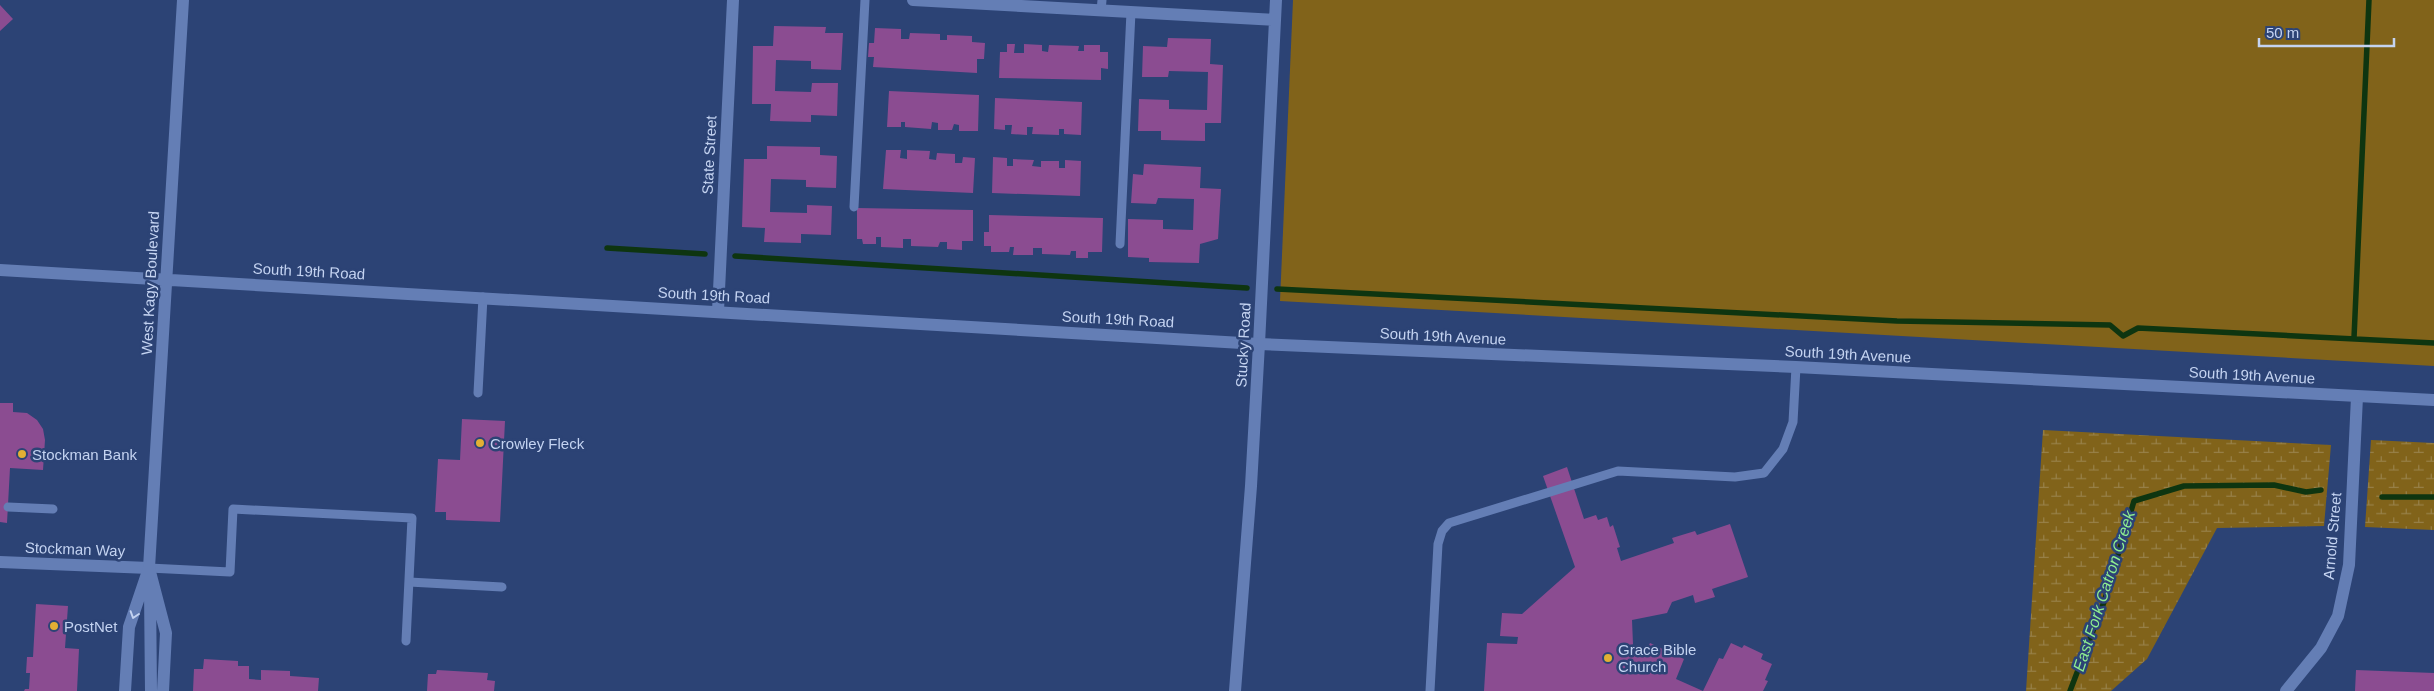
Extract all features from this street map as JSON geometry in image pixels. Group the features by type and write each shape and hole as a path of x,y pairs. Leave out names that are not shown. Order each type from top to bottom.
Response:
{"main road":[{"name":"West Kagy Boulevard","path":"125,691 130,627 149,568 183,0"},
{"name":"State Street","path":"718,311 733,0"},
{"path":"913,0 1102,5 1130,12 1275,20"},
{"name":"Stucky Road","path":"1235,691 1252,486 1276,0"},
{"path":"0,270 166,280"},
{"name":"South 19th Road","path":"166,280 484,297 1259,344"},
{"name":"South 19th Avenue","path":"1259,344 1796,368 2434,400"},
{"name":"Arnold Street","path":"2286,691 2321,648 2338,616 2349,565 2357,397"},
{"name":"Stockman Way","path":"0,562 149,568"},
{"name":"West Kagy Boulevard","path":"149,568 166,633 163,691"},
{"path":"149,568 150,691"}],"lane":[{"path":"854,207 865,0"},
{"path":"1120,244 1130,12"},
{"path":"478,393 484,297"},
{"path":"1430,691 1438,544 1442,531 1449,523 1618,470 1735,477 1764,473 1783,449 1793,422 1796,368"},
{"path":"8,507 53,509"},
{"path":"149,568 230,572 233,509 412,518 406,642"},
{"path":"409,582 502,587"}],"green space":[{"path":"1293,0 2434,0 2434,366 1280,301"},
{"path":"2043,430 2331,445 2324,526 2217,528 2147,659 2111,691 2026,691"},
{"path":"2371,440 2434,443 2434,530 2365,527"}],"building":[{"path":"0,5 13,19 0,31"},
{"path":"774,26 826,27 825,33 843,33 841,70 811,69 811,61 776,60 775,91 811,92 812,83 838,83 837,116 811,115 811,122 770,121 771,104 752,104 753,46 773,46"},
{"path":"875,28 901,29 901,39 909,39 910,33 940,34 940,40 947,40 947,35 972,36 972,42 985,43 984,59 977,59 977,73 873,67 874,57 868,57 869,43 874,43"},
{"path":"1168,38 1211,39 1210,64 1223,65 1221,123 1205,123 1205,141 1161,140 1161,131 1138,131 1139,99 1169,100 1169,109 1207,110 1208,72 1169,71 1168,77 1142,77 1143,46 1167,47"},
{"path":"1007,44 1015,44 1014,53 1024,53 1024,44 1042,45 1042,51 1048,52 1049,45 1079,46 1078,51 1084,51 1084,45 1100,45 1100,52 1108,52 1108,69 1101,68 1101,80 999,78 1000,52 1007,52"},
{"path":"889,91 979,95 978,131 959,131 959,125 954,124 952,130 938,130 938,123 932,122 931,129 905,127 905,122 901,122 901,127 887,127"},
{"path":"995,98 1082,102 1081,135 1064,134 1064,129 1059,129 1059,135 1032,134 1033,127 1027,127 1027,135 1011,134 1012,125 1005,125 1005,130 994,129"},
{"path":"767,146 820,147 820,155 837,156 836,188 806,187 806,180 771,179 770,212 807,213 807,205 832,206 831,235 801,234 801,243 764,242 765,228 742,227 744,159 767,159"},
{"path":"886,150 901,150 900,158 907,159 907,150 930,151 929,159 936,160 937,153 955,154 955,163 962,163 963,157 975,158 973,193 883,189"},
{"path":"993,157 1007,158 1007,166 1013,166 1013,159 1034,160 1032,166 1041,167 1041,161 1059,161 1059,168 1065,168 1065,160 1081,161 1080,196 992,193"},
{"path":"1144,164 1201,167 1200,188 1221,189 1218,239 1200,244 1199,263 1149,262 1149,258 1128,257 1128,219 1163,220 1163,229 1193,230 1194,199 1158,198 1156,204 1131,203 1133,174 1143,175"},
{"path":"857,208 973,210 973,241 962,241 962,250 947,249 947,242 940,242 938,247 911,246 911,239 903,239 903,248 881,247 881,237 876,237 876,244 863,244 862,239 857,239"},
{"path":"989,215 1103,218 1102,252 1088,252 1088,258 1076,258 1076,251 1071,251 1070,255 1042,254 1042,248 1033,248 1033,255 1013,255 1014,247 1010,247 1009,252 991,252 991,246 984,246 984,232 989,232"},
{"name":"Stockman Bank","path":"0,403 13,403 13,412 27,413 37,420 43,429 45,440 43,470 10,468 7,523 0,522"},
{"path":"462,419 505,421 500,522 446,520 446,512 435,512 438,459 460,460"},
{"path":"1567,467 1584,519 1596,515 1598,520 1607,517 1610,527 1613,525 1620,547 1617,548 1621,561 1674,543 1672,538 1695,531 1697,535 1730,524 1748,577 1712,589 1715,597 1695,603 1693,595 1672,602 1667,613 1632,620 1633,644 1628,649 1644,656 1650,643 1684,659 1676,679 1703,691 1484,691 1487,643 1517,644 1518,637 1500,636 1502,613 1522,614 1575,567 1543,476"},
{"path":"36,604 68,606 65,648 79,649 77,691 24,691 29,689 30,673 26,673 27,657 33,657"},
{"path":"1731,643 1742,648 1744,645 1763,654 1761,659 1772,664 1765,680 1768,681 1763,691 1703,691 1719,658 1723,659"},
{"path":"204,659 238,661 238,666 249,666 249,679 261,680 261,670 290,671 290,676 319,678 318,691 193,691 194,669 203,669"},
{"path":"437,670 488,673 487,680 495,681 494,691 427,691 428,674 436,674"},
{"path":"2356,670 2434,673 2434,691 2355,691"}],"waterway":[{"path":"2354,338 2369,0"},
{"path":"607,248 705,254"},
{"path":"735,256 1247,288"},
{"path":"1277,289 1897,321 2110,325 2123,336 2138,328 2434,343"},
{"name":"East Fork Catron Creek","path":"2070,691 2104,602 2134,501 2184,486 2274,485 2306,492 2321,490"},
{"name":"East Fork Catron Creek","path":"2382,497 2434,497"}],"place":[{"name":"Crowley Fleck","path":"480,443"},
{"name":"Stockman Bank","path":"22,454"},
{"name":"PostNet","path":"54,626"},
{"name":"Grace Bible Church","path":"1608,658"}]}
